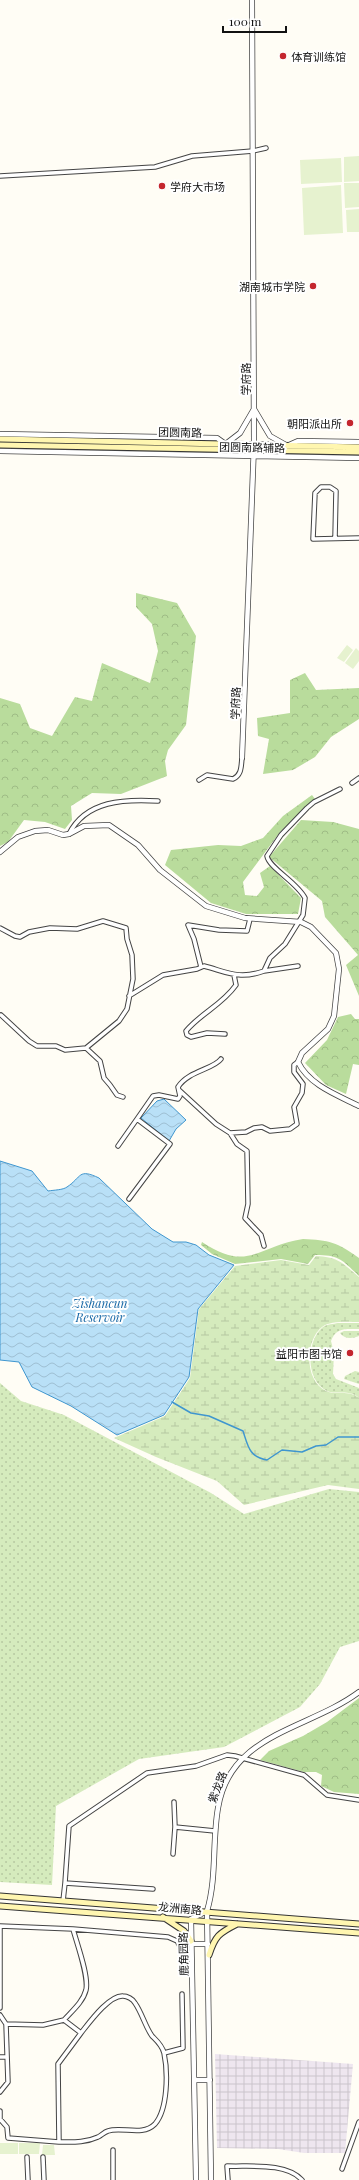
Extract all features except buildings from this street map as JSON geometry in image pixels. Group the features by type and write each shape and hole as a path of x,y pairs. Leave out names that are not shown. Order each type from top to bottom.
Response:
{"main road":[{"name":"团圆南路","path":"0,439 359,447"},
{"name":"团圆南路","path":"0,445 359,452"},
{"name":"龙洲南路","path":"0,1896 359,1924"},
{"name":"龙洲南路","path":"0,1906 191,1919 359,1933"},
{"path":"162,1917 184,1931 191,1943"},
{"path":"209,1955 214,1940 221,1932 237,1924"}],"street":[{"name":"学府路","path":"242,758 254,444 252,0"},
{"path":"0,176 140,169 155,167 192,156 253,151 266,148"},
{"path":"226,443 240,433 254,408"},
{"path":"254,408 270,436 287,445"},
{"name":"团圆南路辅路","path":"0,434 217,438 226,443"},
{"name":"团圆南路辅路","path":"287,445 298,441 359,442"},
{"name":"团圆南路辅路","path":"0,451 359,458"},
{"path":"335,538 336,491 330,487 320,487 315,493 313,539 359,538"},
{"path":"199,780 207,775 233,779 237,777 241,771 242,758"},
{"path":"352,783 359,778"},
{"path":"264,971 270,958 285,944 303,915 305,898 294,883 268,862 267,856 281,835 307,808 314,802 340,789"},
{"path":"69,834 74,825 86,812 98,806 138,800 158,801"},
{"path":"0,852 18,837 35,831 48,830 63,835 69,834 84,826 109,825 138,845 160,870 206,906 250,919 298,922 311,927 336,953 339,970 334,1016 328,1029 302,1053 298,1062 294,1065 294,1072 303,1084 303,1088 294,1106 297,1124 290,1128 270,1131 262,1127 254,1128 246,1132 230,1133"},
{"path":"201,967 194,939 188,925 219,930 247,931 250,919"},
{"path":"0,928 20,937 29,932 50,928 77,929 103,921 126,928 127,939 132,955 133,979 127,1009 119,1021 86,1048 65,1050 56,1046 37,1046 0,1016"},
{"path":"129,996 163,975 204,966 223,973 234,975 298,966"},
{"path":"225,1034 207,1033 191,1037 187,1035 186,1031 213,1006 227,998 236,985 234,975"},
{"path":"86,1048 100,1061 104,1078 110,1086 117,1095 123,1097"},
{"path":"118,1146 154,1096 158,1095 178,1099 180,1096 179,1090 182,1080 203,1068 219,1063 222,1059"},
{"path":"298,1062 302,1070 324,1089 359,1106"},
{"path":"179,1090 216,1124 230,1133 237,1144 247,1151 248,1204 245,1218 262,1235 264,1246"},
{"path":"129,1199 170,1144 137,1119"},
{"name":"紫龙路","path":"207,1911 211,1898 218,1806 228,1777 242,1758 265,1740 332,1708 359,1692"},
{"path":"63,1902 69,1826 147,1773 196,1766 227,1755 304,1775 327,1796 359,1800"},
{"path":"173,1854 175,1827 174,1802"},
{"path":"175,1827 216,1831"},
{"path":"65,1883 153,1889"},
{"path":"207,1911 209,1955 211,2180"},
{"name":"鹿角园路","path":"196,2180 191,1919 207,1911"},
{"path":"0,2008 0,1926 73,1929 168,1937 177,1941 182,1950"},
{"path":"6,2024 43,2025 64,2020 76,2008 86,1989 86,1979 73,1929"},
{"path":"191,1943 208,1944"},
{"path":"164,2053 183,2048 182,1994"},
{"path":"0,2111 0,2119 7,2127 8,2138 59,2142 86,2142 99,2137 107,2131 145,2129 154,2124 163,2109 166,2095 164,2053 152,2035 135,2002 128,1997 121,1995 113,1998 80,2033 58,2064 59,2142"},
{"path":"0,2015 6,2024 8,2082 0,2092"},
{"path":"64,2020 80,2033"},
{"path":"0,2057 7,2057"},
{"path":"194,2080 210,2080"},
{"path":"342,2169 359,2122"},
{"path":"113,2150 113,2180"},
{"path":"28,2157 28,2180"},
{"path":"43,2157 44,2180"},
{"path":"228,2180 227,2166 277,2168 294,2174 302,2180"}],"shaded area":[{"path":"215,2054 353,2064 345,2153 304,2153 278,2149 217,2148"}],"green space":[{"path":"359,156 359,181 344,182 344,157"},
{"path":"341,158 342,182 301,184 300,160"},
{"path":"344,183 359,183 359,207 345,208"},
{"path":"341,185 343,233 304,235 302,188"},
{"path":"359,209 359,232 347,232 346,210"},
{"path":"136,593 177,603 196,636 186,725 168,750 165,761 167,776 121,794 92,793 71,806 72,820 65,829 45,822 24,820 8,842 0,846 0,698 20,704 30,728 52,736 75,697 92,701 102,663 150,683 158,651 152,624 136,607"},
{"path":"347,645 353,650 344,662 337,658"},
{"path":"356,648 359,651 359,661 353,669 345,663"},
{"path":"305,673 316,690 359,688 359,719 331,737 315,757 293,770 263,774 269,739 258,736 257,718 290,713 290,680"},
{"path":"312,795 315,799 280,832 243,882 245,895 257,896 264,887 260,873 270,866 301,898 298,914 246,914 211,903 165,865 171,850 218,845 241,846 263,838 283,816"},
{"path":"301,820 333,822 359,829 359,996 346,965 358,955 325,917 322,901 269,857"},
{"path":"351,1014 355,1019 359,1019 359,1065 353,1064 346,1094 326,1085 305,1063 327,1040 338,1017"},
{"path":"303,1239 326,1241 338,1245 359,1258 359,1276 344,1262 330,1256 315,1255 308,1264 281,1259 235,1264 212,1254 201,1245 202,1242 231,1256 242,1257 252,1255 287,1242"},
{"path":"316,1256 335,1259 344,1264 359,1277 359,1322 335,1322 322,1327 316,1333 312,1341 309,1360 314,1379 319,1386 326,1391 351,1394 359,1398 359,1489 328,1485 244,1505 217,1481 156,1457 114,1438 165,1416 190,1378 199,1309 235,1266 281,1260 309,1265"},
{"path":"338,1323 359,1323 359,1329 346,1329 339,1331 333,1336 331,1341 334,1353 333,1374 336,1379 359,1388 359,1398 355,1395 347,1393 327,1391 320,1386 315,1379 312,1370 310,1360 311,1350 317,1333 325,1326"},
{"path":"344,1331 359,1331 359,1336 354,1338 346,1337 340,1333"},
{"path":"355,1371 359,1372 359,1384 344,1379 345,1376"},
{"path":"0,1383 21,1401 64,1415 211,1493 244,1514 329,1489 359,1492 359,1641 340,1647 320,1684 300,1707 224,1747 139,1759 56,1806 52,1885 0,1882"},
{"path":"359,1698 359,1794 334,1792 321,1786 322,1775 316,1772 304,1772 260,1760 269,1751 303,1736 327,1722"},
{"path":"0,2143 18,2143 18,2154 0,2154"},
{"path":"19,2143 40,2143 39,2154 19,2154"},
{"path":"43,2145 54,2145 55,2155 42,2155"}],"water":[{"path":"164,1099 186,1120 176,1129 169,1141 141,1118 157,1101"},
{"name":"Zishancun Reservoir","path":"0,1161 32,1171 48,1191 65,1188 84,1174 99,1178 152,1229 173,1242 186,1242 196,1245 209,1255 234,1265 198,1309 189,1377 164,1415 117,1435 71,1406 32,1387 19,1362 0,1360"}],"waterway":[{"path":"172,1402 191,1413 209,1416 243,1431 250,1450 261,1459 267,1460 282,1450 302,1452 316,1446 326,1445 338,1437 359,1437"}],"place":[{"name":"体育训练馆","path":"283,56"},
{"name":"学府大市场","path":"162,186"},
{"name":"湖南城市学院","path":"313,286"},
{"name":"朝阳派出所","path":"350,423"},
{"name":"益阳市图书馆","path":"350,1353"}]}
